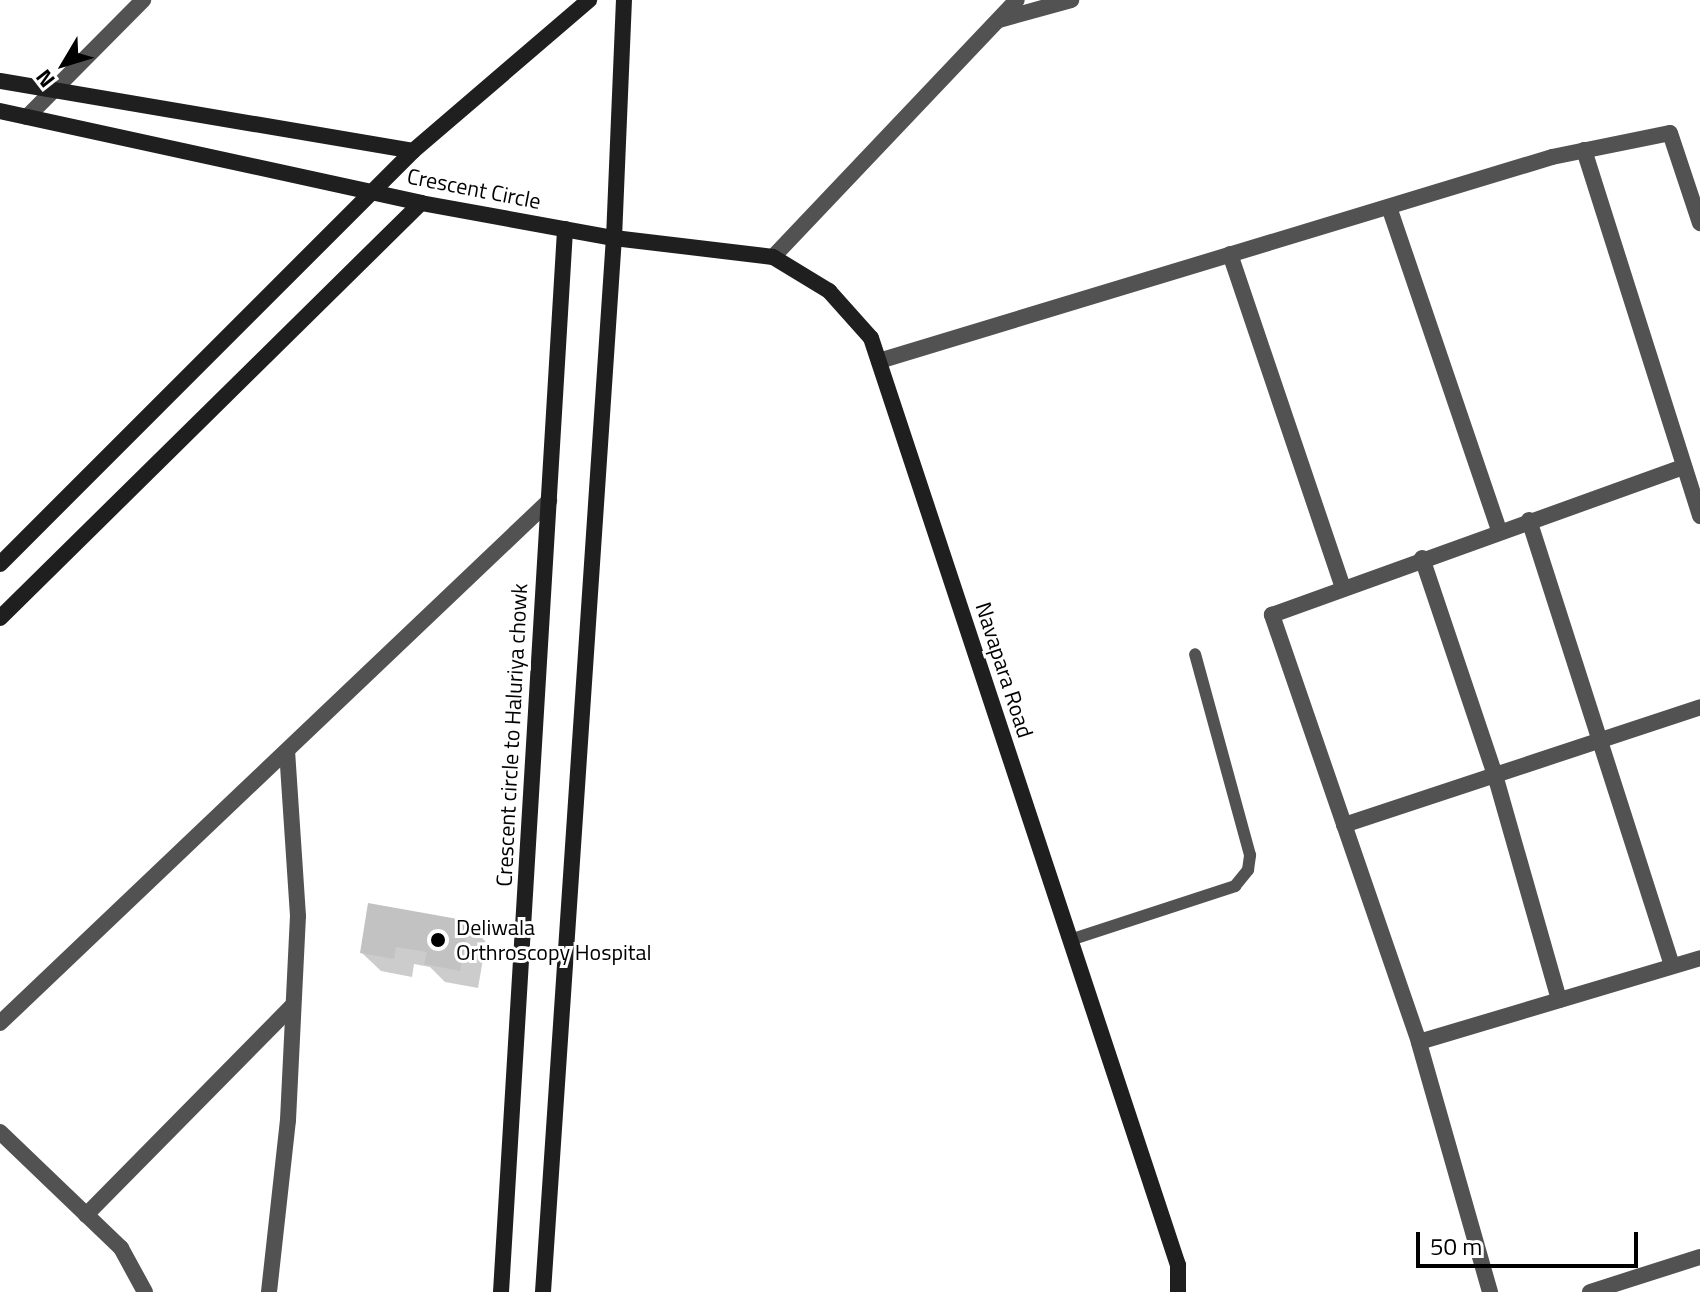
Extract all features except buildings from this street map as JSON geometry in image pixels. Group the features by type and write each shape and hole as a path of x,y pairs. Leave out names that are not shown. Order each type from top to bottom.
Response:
{"street":[{"path":"27,117 143,0"},
{"name":"Crescent Circle","path":"589,0 574,6 413,151 375,193 614,238"},
{"path":"543,1292 614,238 624,0"},
{"path":"773,257 1017,0"},
{"path":"997,21 1071,0"},
{"path":"0,81 56,88 413,151"},
{"path":"0,111 375,193"},
{"path":"879,361 1584,150 1670,133 1700,223"},
{"path":"1584,150 1700,516"},
{"path":"0,564 375,193"},
{"path":"0,618 421,203"},
{"path":"1389,207 1499,530"},
{"name":"Crescent circle to Haluriya chowk","path":"501,1292 565,229"},
{"name":"Navapara Road","path":"614,238 773,257 829,291 871,338 1178,1265 1178,1292"},
{"path":"1230,254 1343,588"},
{"path":"1490,1292 1419,1042 1272,615 1499,530 1684,467"},
{"path":"0,1023 549,501"},
{"path":"1529,520 1672,966"},
{"path":"1422,558 1495,775 1559,1000"},
{"path":"1344,825 1700,707"},
{"path":"269,1292 288,1120 298,916 287,752"},
{"path":"1419,1042 1700,958"},
{"path":"86,1215 293,1005"},
{"path":"0,1132 121,1248 145,1292"},
{"path":"1590,1292 1700,1257"}],"lane":[{"path":"1070,940 1235,886 1248,870 1250,855 1195,654"}],"place":[{"name":"Deliwala Orthroscopy Hospital","path":"438,940"}]}
